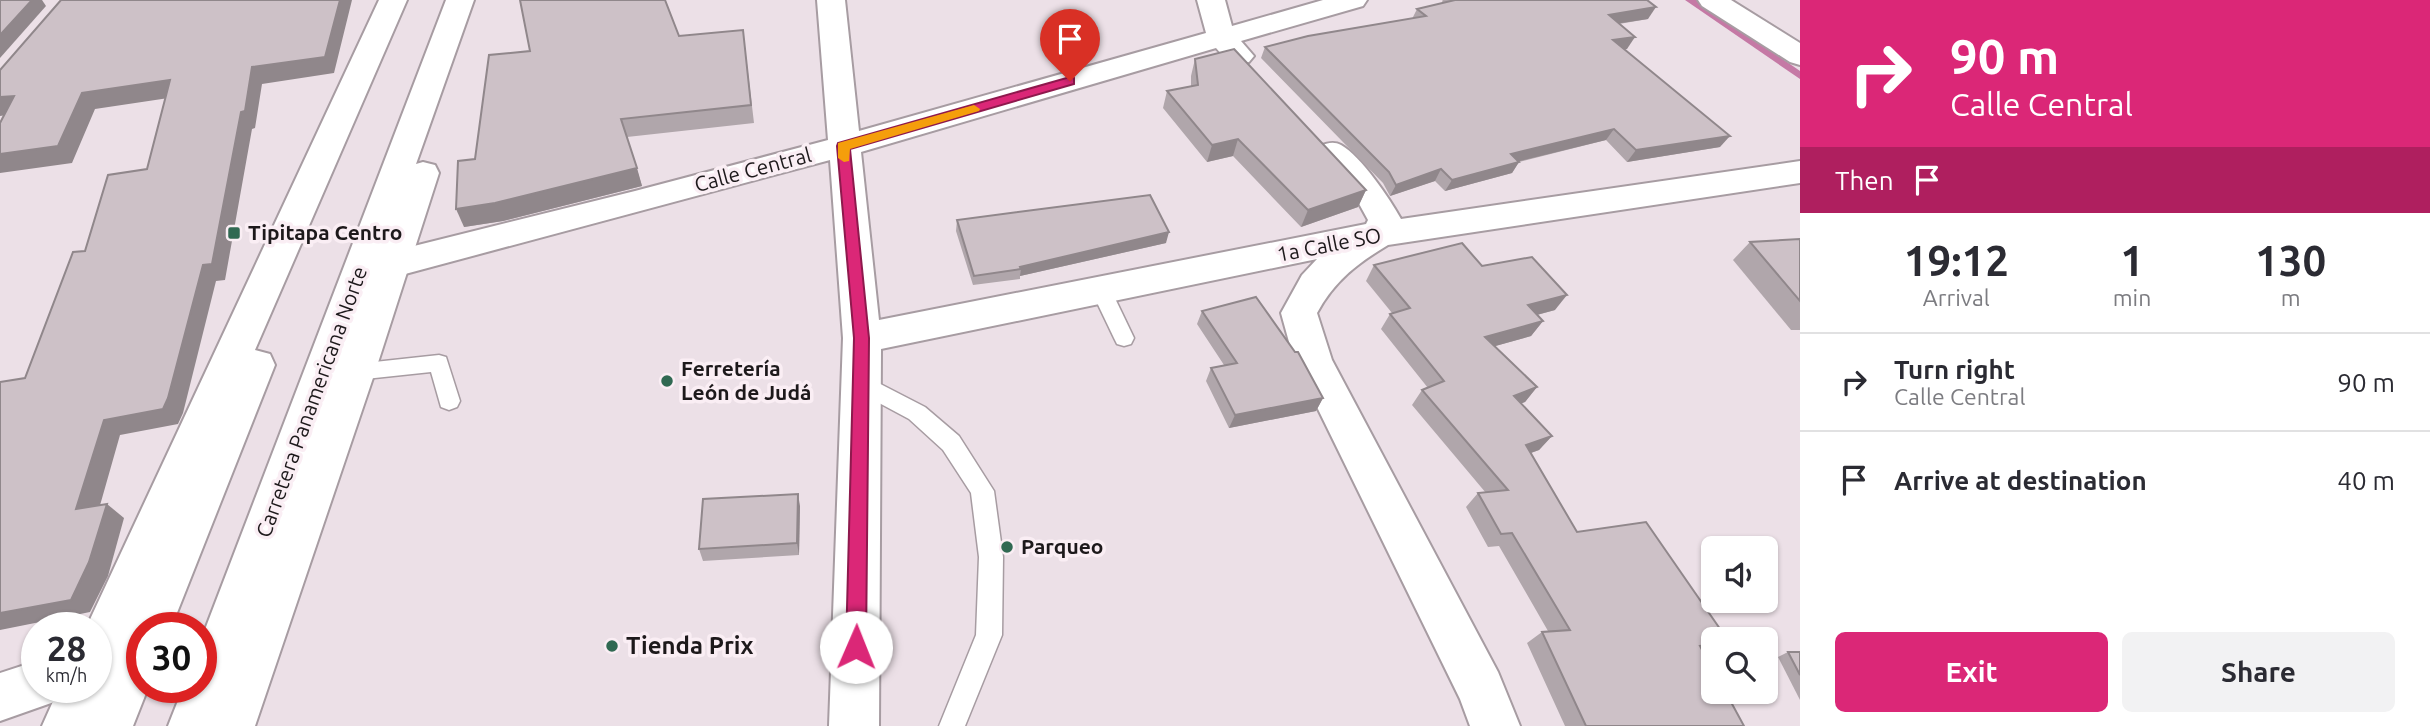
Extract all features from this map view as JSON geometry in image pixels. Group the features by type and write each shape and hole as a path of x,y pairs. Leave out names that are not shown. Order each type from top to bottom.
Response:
{"main road":[{"path":"112,624 393,0"},
{"path":"230,726 394,264 452,80 460,0"},
{"name":"Carretera Panamericana Norte","path":"193,726 460,0"},
{"path":"831,0 862,338 854,726"},
{"path":"1212,0 1221,37 1258,76"},
{"name":"Calle Central","path":"394,264 508,237 843,146 1353,0"},
{"path":"1712,0 1800,56"},
{"path":"155,612 295,269 320,199 347,103"},
{"path":"1304,125 1369,193 1385,220 1380,234 1335,261 1313,284 1299,313 1313,360 1481,689 1495,726"},
{"name":"1a Calle SO","path":"862,338 1380,234 1800,172"},
{"path":"108,726 126,682"},
{"path":"0,697 21,690"},
{"path":"67,726 77,703"}],"lane":[{"path":"1101,290 1124,338"},
{"path":"356,372 439,363 449,401"},
{"path":"861,383 916,413 951,443 982,491 991,557 989,635 952,726"}],"building":[{"path":"0,0 32,0 0,35"},
{"path":"61,0 340,0 325,57 252,67 212,264 203,265 168,398 163,409 104,420 76,509 107,504 89,562 71,600 0,613 0,382 25,378 73,252 85,251 108,175 147,169 170,80 82,93 58,146 0,154 0,123 14,96 0,97 0,70"},
{"path":"520,0 665,0 679,36 743,30 751,105 621,119 637,168 495,203 456,209 458,161 475,159 489,55 530,51"},
{"path":"1455,0 1647,0 1656,7 1609,15 1635,37 1613,40 1730,136 1636,150 1614,129 1511,154 1519,162 1452,180 1441,169 1396,185 1389,172 1265,47 1308,36 1426,16 1417,9"},
{"path":"1234,49 1366,190 1308,210 1238,139 1212,145 1167,91 1198,85 1195,59"},
{"path":"1150,195 1169,232 1020,267 1021,269 974,276 957,220"},
{"path":"1800,239 1800,301 1750,242"},
{"path":"1462,243 1482,266 1532,257 1567,295 1528,305 1543,321 1485,337 1537,387 1514,396 1552,436 1526,445 1577,532 1646,522 1701,601 1701,613 1709,613 1719,627 1701,627 1701,704 1732,704 1744,726 1586,726 1542,632 1570,630 1512,533 1501,534 1478,493 1508,490 1422,390 1444,381 1390,314 1410,308 1374,265"},
{"path":"1256,297 1295,352 1298,352 1323,398 1235,415 1211,368 1237,363 1202,311"},
{"path":"798,494 797,543 699,549 703,499"},
{"path":"1788,652 1800,652 1800,675"}],"waterway":[{"path":"1690,0 1800,76"}],"slow traffic":[{"path":"844,158 843,146 974,109"}],"place":[{"name":"Tipitapa Centro","path":"234,233"},
{"name":"Ferretería León de Judá","path":"667,381"},
{"name":"Parqueo","path":"1007,547"},
{"name":"Tienda Prix","path":"612,646"}],"route":[{"path":"856,647 862,338 843,146 1070,81"}]}
